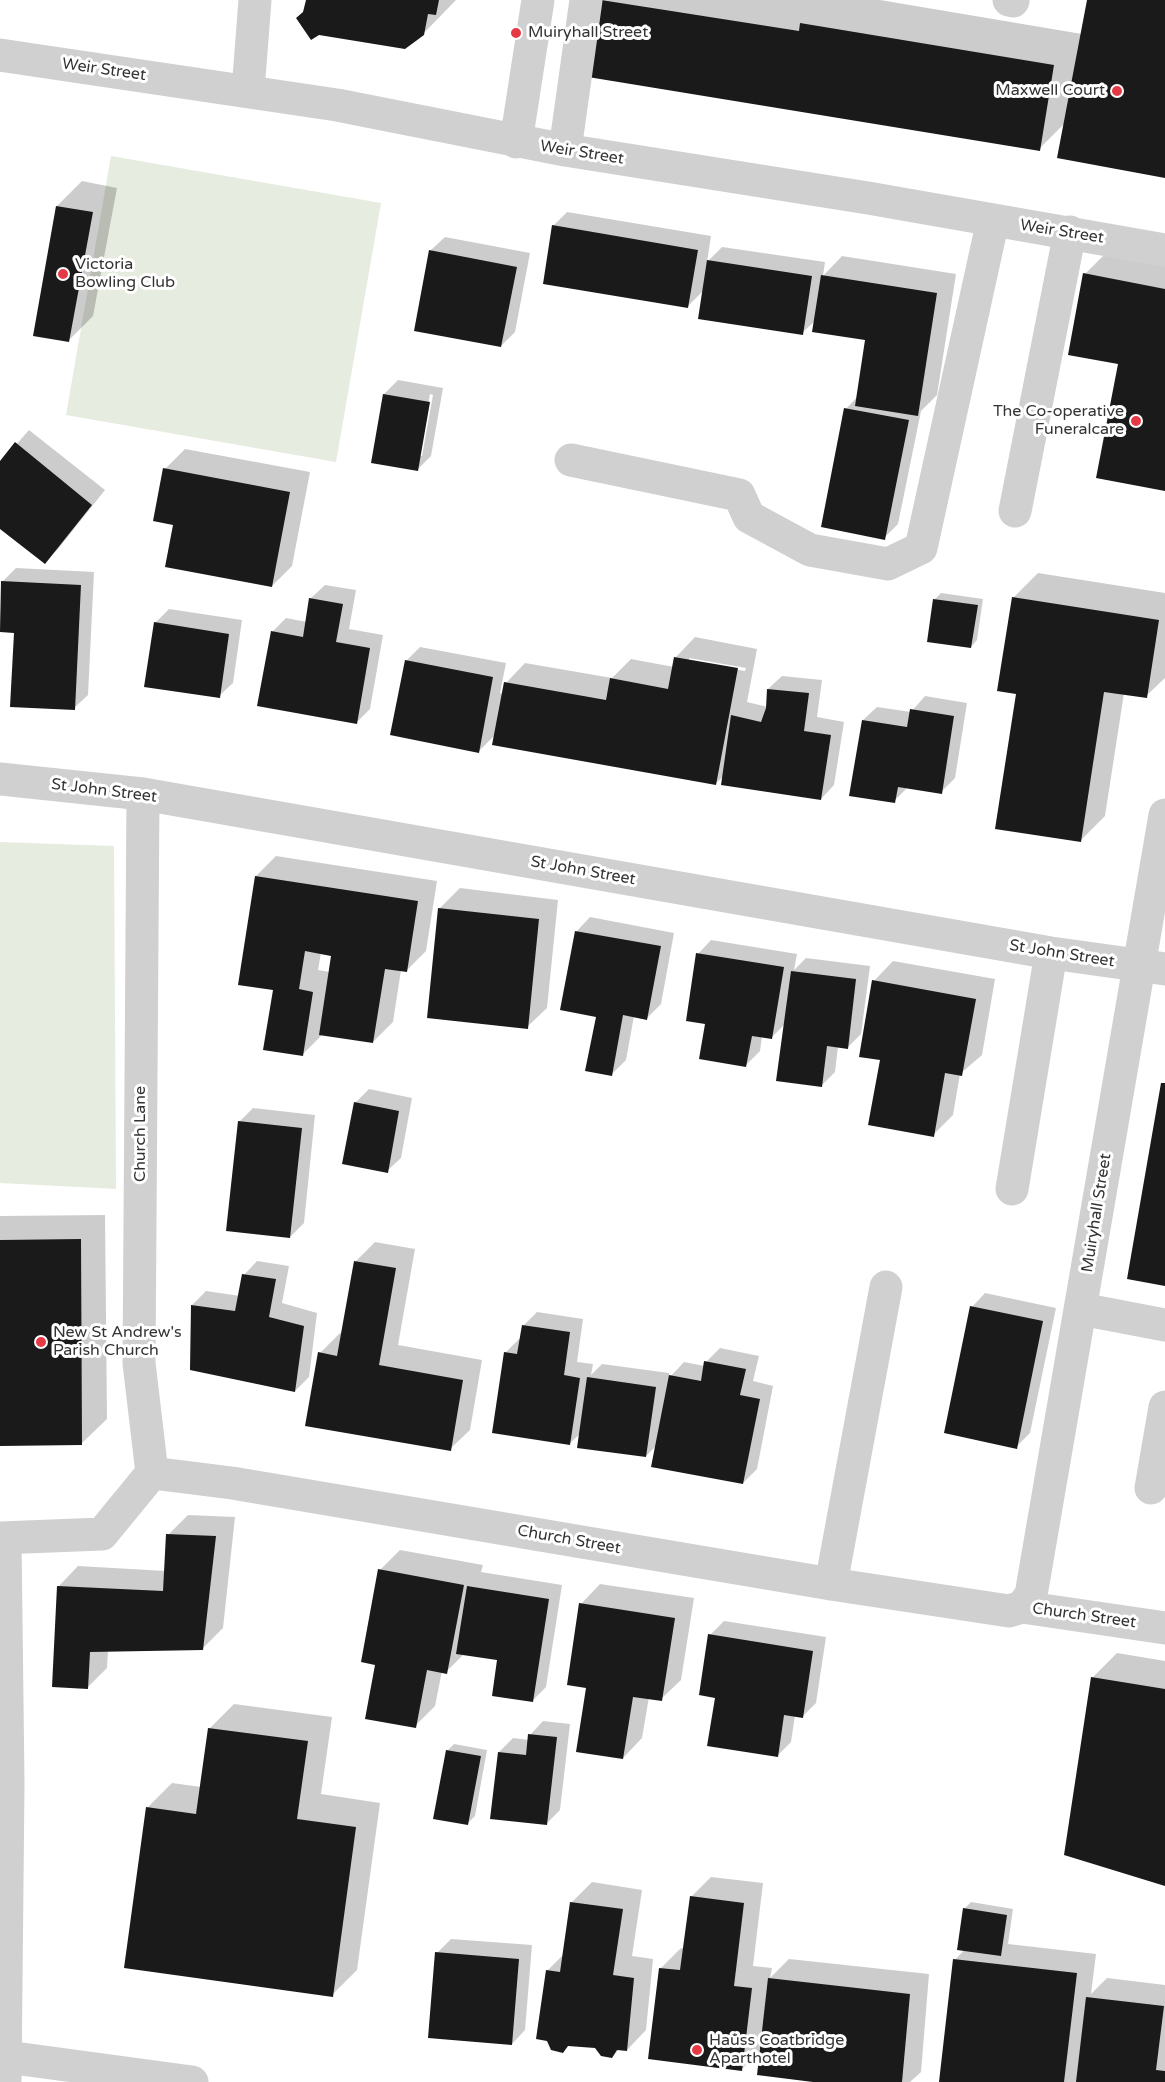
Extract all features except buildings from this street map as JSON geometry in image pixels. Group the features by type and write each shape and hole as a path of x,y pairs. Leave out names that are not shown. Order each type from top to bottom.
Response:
{"street":[{"path":"248,91 255,0"},
{"path":"516,142 538,0"},
{"path":"565,150 586,0"},
{"name":"Weir Street","path":"0,55 337,105 516,142 868,198 1165,250"},
{"path":"571,460 739,495 749,517 810,550 888,564 921,548 993,220"},
{"path":"1015,511 1070,232"},
{"name":"St John Street","path":"0,779 143,794 1051,953 1152,968"},
{"name":"Church Lane","path":"143,794 139,1364 152,1473"},
{"name":"Muiryhall Street","path":"1022,1607 1031,1595 1081,1309 1152,968 1165,815"},
{"path":"1012,1188 1051,953"},
{"path":"831,1584 886,1287"},
{"path":"1081,1309 1165,1325"},
{"path":"1151,1488 1165,1407"},
{"path":"152,1473 102,1534 3,1538 8,1783 4,2065 192,2082"},
{"name":"Church Street","path":"152,1473 232,1483 831,1584 1009,1611 1022,1607 1165,1628"}],"shaded area":[{"path":"111,156 381,203 336,462 66,415"},
{"path":"0,842 114,846 116,1189 0,1183"}],"place":[{"name":"Muiryhall Street","path":"516,33"},
{"name":"Maxwell Court","path":"1117,91"},
{"name":"Victoria Bowling Club","path":"63,274"},
{"name":"The Co-operative Funeralcare","path":"1136,421"},
{"name":"New St Andrew's Parish Church","path":"41,1342"},
{"name":"Haŭss Coatbridge Aparthotel","path":"697,2050"}]}
